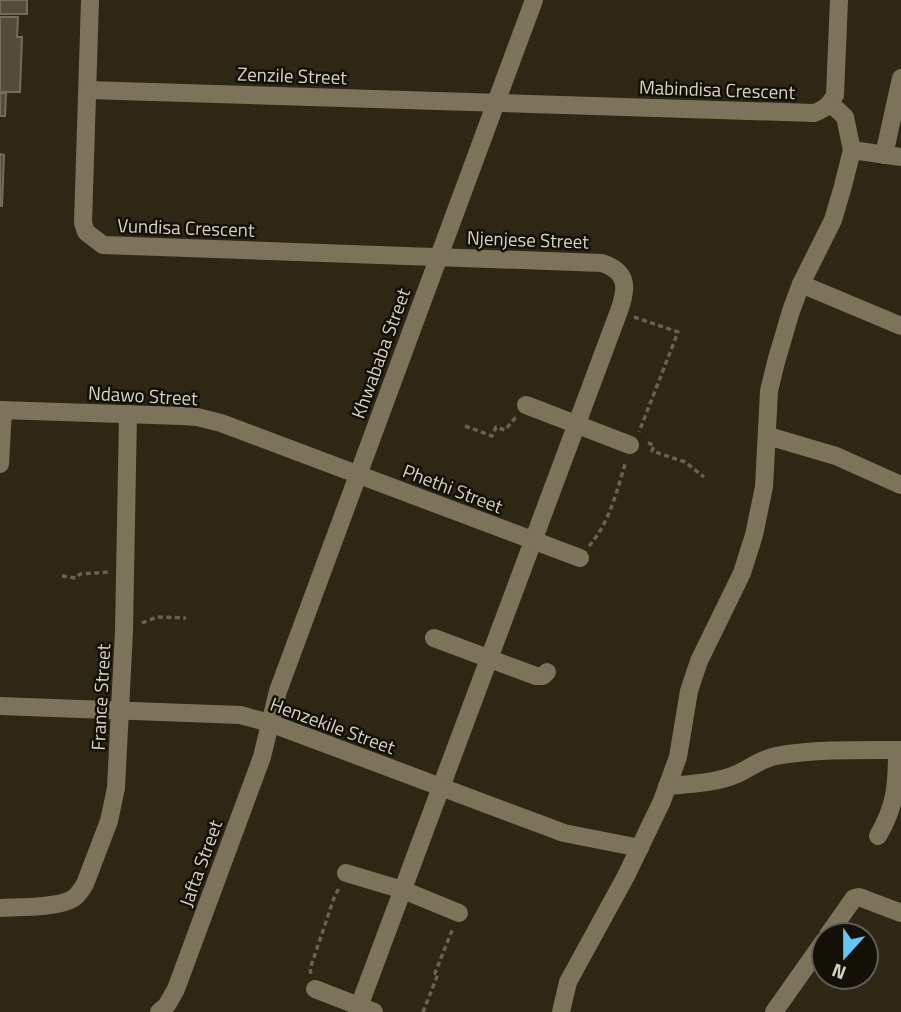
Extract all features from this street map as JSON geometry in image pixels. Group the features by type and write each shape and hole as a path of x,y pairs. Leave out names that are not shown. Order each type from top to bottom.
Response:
{"street":[{"name":"Vundisa Crescent","path":"90,0 83,223 86,232 103,246 438,257"},
{"name":"Khwababa Street","path":"270,723 278,691 534,0"},
{"path":"561,1012 568,982 626,876 662,801 678,757 689,691 699,661 742,573 754,535 764,487 769,391 791,311 833,220 852,150 845,117 831,104 835,95 839,0"},
{"path":"852,150 893,156 901,78"},
{"name":"Zenzile Street","path":"88,90 495,103"},
{"name":"Mabindisa Crescent","path":"495,103 806,114 824,110 831,104"},
{"name":"Njenjese Street","path":"364,1010 403,890 624,298 624,283 617,270 602,262 438,257"},
{"path":"801,285 901,326"},
{"path":"526,405 633,442"},
{"path":"0,464 1,410"},
{"name":"Ndawo Street","path":"1,410 197,417 222,423 358,474"},
{"name":"France Street","path":"0,908 58,904 80,892 114,803 124,631 128,414"},
{"path":"768,436 836,456 901,485"},
{"name":"Phethi Street","path":"358,474 534,540"},
{"path":"534,540 580,558"},
{"path":"434,638 536,676 543,676 547,672"},
{"name":"Henzekile Street","path":"0,706 240,715 270,723 564,833 640,848"},
{"name":"Jafta Street","path":"159,1012 167,1005 176,989 262,757 270,723"},
{"path":"667,786 700,783 736,775 773,756 899,750 892,806 877,836"},
{"path":"346,873 403,890 459,913"},
{"path":"838,921 854,898 859,897 901,913"},
{"path":"774,1012 810,960"},
{"path":"314,989 364,1010"}],"path":[{"path":"580,558 611,510 633,442 678,332 619,311"},
{"path":"465,426 492,436 496,427 505,430 526,405"},
{"path":"633,442 654,445 652,451 685,462 704,477"},
{"path":"62,576 76,578 80,574 124,572"},
{"path":"124,631 157,617 186,618"},
{"path":"314,989 310,969 334,898 346,873"},
{"path":"423,1012 459,913"}],"building":[{"path":"0,0 27,0 27,14 0,14"},
{"path":"0,17 18,17 17,37 22,37 20,92 0,92"},
{"path":"0,93 6,93 5,116 0,116"},
{"path":"0,154 4,155 2,206 0,206"}]}
